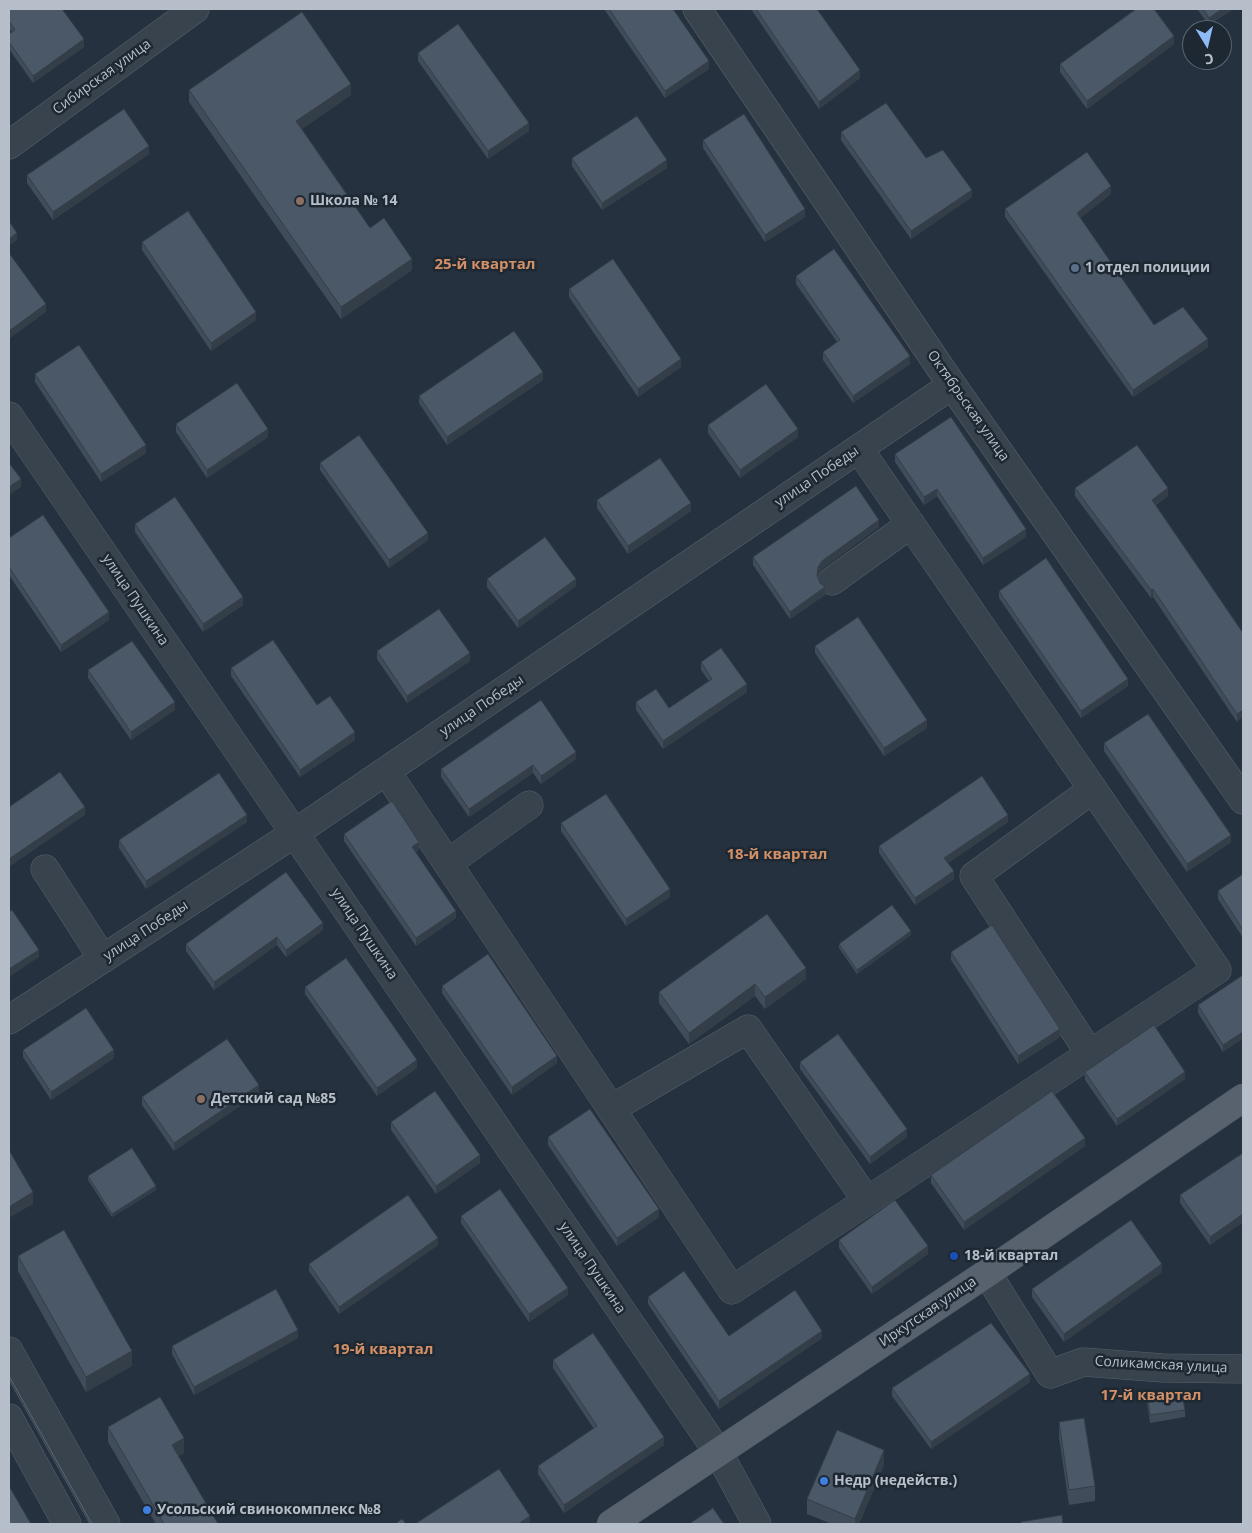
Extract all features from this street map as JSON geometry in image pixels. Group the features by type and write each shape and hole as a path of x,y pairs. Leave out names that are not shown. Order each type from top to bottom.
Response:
{"main road":[{"name":"Иркутская улица","path":"611,1524 987,1273 1243,1098"}],"street":[{"name":"Сибирская улица","path":"9,145 195,9"},
{"name":"Октябрьская улица","path":"697,9 952,385 1243,800"},
{"name":"улица Победы","path":"9,1020 295,833 952,385"},
{"name":"улица Пушкина","path":"9,416 718,1452 757,1524"},
{"path":"386,771 732,1290 1217,970 859,449"},
{"path":"832,580 911,524"},
{"path":"1090,1054 974,876 1093,790"},
{"path":"448,864 530,805"},
{"path":"45,869 103,959"},
{"path":"611,1108 748,1029 867,1201"},
{"name":"Соликамская улица","path":"987,1273 1050,1374 1083,1362 1163,1368 1243,1369"},
{"path":"9,1351 106,1524"},
{"path":"9,1418 67,1524"}],"building":[{"path":"9,9 62,9 84,39 33,76 9,42 9,34 15,30 9,21"},
{"path":"609,9 673,9 709,61 665,91"},
{"path":"756,9 817,9 860,70 819,102"},
{"path":"1136,9 1154,9 1174,36 1087,101 1060,64"},
{"path":"1203,9 1222,9 1209,18"},
{"path":"302,12 351,84 296,121 370,228 384,218 412,259 341,307 189,90"},
{"path":"458,24 529,123 488,151 418,53"},
{"path":"886,103 926,158 943,150 972,190 911,231 841,132"},
{"path":"124,109 149,146 53,212 27,175"},
{"path":"744,114 805,209 765,235 703,140"},
{"path":"637,116 667,160 602,203 572,158"},
{"name":"1 отдел полиции","path":"1087,152 1111,186 1077,213 1154,325 1183,307 1208,339 1133,390 1005,209"},
{"path":"188,211 256,312 211,343 142,242"},
{"path":"9,221 17,233 9,239"},
{"path":"834,249 910,356 853,396 823,352 840,340 796,276"},
{"path":"9,253 46,304 9,331"},
{"path":"613,259 681,359 638,389 569,289"},
{"path":"514,331 543,372 447,437 419,396"},
{"path":"79,345 146,445 101,474 35,374"},
{"path":"237,383 268,429 207,470 176,424"},
{"path":"766,384 798,429 740,470 708,425"},
{"path":"951,417 1026,529 983,558 937,489 924,497 895,454"},
{"path":"359,435 428,533 389,560 320,463"},
{"path":"1137,445 1168,488 1152,500 1243,633 1243,710 1237,714 1153,589 1151,590 1075,488"},
{"path":"660,458 691,503 628,546 597,500"},
{"path":"9,463 21,479 9,487"},
{"path":"856,486 879,520 822,561 818,567 817,575 820,583 825,587 790,612 753,557"},
{"path":"175,497 243,597 203,624 135,524"},
{"path":"43,515 109,612 61,645 9,567 9,538"},
{"path":"545,537 576,579 518,621 487,579"},
{"path":"1046,558 1128,679 1081,711 999,591"},
{"path":"439,609 470,653 407,696 377,651"},
{"path":"858,617 927,720 884,748 815,646"},
{"path":"273,640 317,705 330,696 355,732 300,770 231,668"},
{"path":"132,641 175,702 131,732 88,670"},
{"path":"721,648 747,684 663,741 636,702 656,689 669,708 712,679 701,662"},
{"path":"541,700 576,752 541,776 533,765 469,809 441,769"},
{"path":"1148,714 1231,835 1187,864 1104,743"},
{"path":"60,772 85,807 9,859 9,807"},
{"path":"219,773 247,815 146,881 119,840"},
{"path":"982,776 1008,815 944,858 954,871 915,898 879,846"},
{"path":"606,794 670,889 626,919 561,823"},
{"path":"392,801 419,842 412,847 456,911 416,938 344,834"},
{"path":"286,872 323,923 286,950 277,937 214,982 186,944"},
{"path":"1243,874 1243,930 1218,891"},
{"path":"892,905 911,931 857,970 839,944"},
{"path":"12,910 39,950 9,969 9,912"},
{"path":"767,914 806,968 765,997 755,984 689,1033 659,992"},
{"path":"992,925 1060,1029 1018,1056 951,952"},
{"path":"488,954 557,1056 512,1087 442,986"},
{"path":"346,958 417,1060 377,1088 305,987"},
{"path":"1243,975 1243,1032 1223,1045 1198,1005"},
{"path":"86,1008 114,1050 51,1092 23,1050"},
{"path":"1154,1025 1185,1072 1117,1119 1085,1072"},
{"path":"838,1034 907,1129 870,1157 800,1062"},
{"name":"Детский сад №85","path":"227,1039 259,1085 174,1143 142,1097"},
{"path":"435,1091 480,1155 436,1186 391,1122"},
{"path":"1052,1091 1085,1138 964,1222 931,1175"},
{"path":"590,1109 659,1209 617,1238 548,1137"},
{"path":"132,1148 156,1186 112,1214 88,1176"},
{"path":"9,1150 33,1192 9,1207"},
{"path":"1243,1153 1243,1214 1210,1237 1180,1195"},
{"path":"500,1189 568,1288 529,1314 461,1216"},
{"path":"408,1195 438,1238 339,1307 309,1264"},
{"path":"895,1200 928,1246 872,1287 839,1240"},
{"path":"1131,1220 1162,1264 1064,1334 1032,1289"},
{"path":"64,1230 132,1351 86,1377 18,1256"},
{"path":"684,1271 729,1336 795,1290 822,1331 719,1401 648,1297"},
{"path":"276,1289 298,1330 194,1387 172,1346"},
{"path":"991,1323 1030,1374 931,1442 892,1388"},
{"path":"593,1333 664,1437 564,1505 538,1466 597,1426 553,1360"},
{"path":"1181,1390 1185,1410 1150,1415 1147,1395"},
{"path":"160,1397 184,1438 172,1445 218,1524 164,1524 108,1427"},
{"path":"1084,1418 1095,1486 1069,1490 1059,1422"},
{"path":"837,1430 884,1450 855,1519 807,1499"},
{"path":"499,1469 530,1516 518,1524 415,1524"},
{"path":"9,1486 31,1524 9,1524"},
{"path":"713,1508 724,1524 689,1524"},
{"path":"1062,1515 1063,1524 1021,1524 1021,1522"},
{"path":"402,1519 406,1524 395,1524"}],"tram line":[{"path":"9,1376 92,1524"}],"place":[{"name":"Школа № 14","path":"300,201"},
{"name":"1 отдел полиции","path":"1075,268"},
{"name":"Детский сад №85","path":"201,1099"},
{"name":"18-й квартал","path":"954,1256"},
{"name":"Недр (недейств.)","path":"824,1481"},
{"name":"Усольский свинокомплекс №8","path":"147,1510"}],"district":[{"name":"25-й квартал","path":"485,265"},
{"name":"18-й квартал","path":"777,855"},
{"name":"19-й квартал","path":"383,1350"},
{"name":"17-й квартал","path":"1151,1396"}]}
